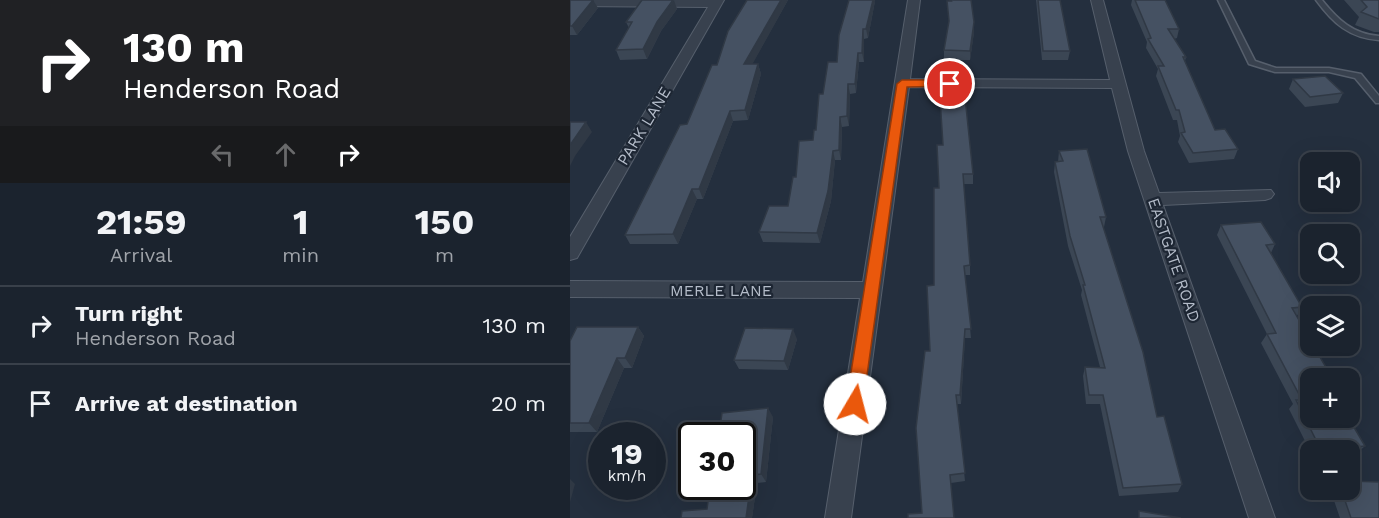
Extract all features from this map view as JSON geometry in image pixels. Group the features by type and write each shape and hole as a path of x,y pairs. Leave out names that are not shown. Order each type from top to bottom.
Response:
{"street":[{"path":"838,518 914,0"},
{"name":"EASTGATE ROAD","path":"1097,0 1136,152 1262,518"},
{"path":"570,2 718,2"},
{"name":"PARK LANE","path":"570,253 718,2"},
{"path":"902,84 1118,84"},
{"path":"1153,199 1265,194"},
{"name":"MERLE LANE","path":"570,289 871,290"}],"lane":[{"path":"1221,0 1252,62 1275,70 1329,70 1358,76 1379,101"},
{"path":"1319,0 1336,23 1363,38 1379,38"}],"building":[{"path":"570,0 593,0 572,26 570,26"},
{"path":"642,0 673,0 657,22 643,49 616,50 632,22 626,22"},
{"path":"747,0 781,0 744,64 758,64 745,110 730,111 699,189 692,189 673,234 625,235 680,125 687,124 712,65 717,65 728,31"},
{"path":"849,0 873,0 866,29 863,29 862,53 858,53 855,84 848,84 847,116 840,117 839,150 833,151 828,191 817,233 759,232 769,206 788,206 793,177 796,177 799,141 813,140 819,94 823,94 828,62 837,62 839,35"},
{"path":"971,0 974,22 970,51 944,50 949,21 947,1"},
{"path":"1038,0 1060,0 1070,51 1043,51"},
{"path":"1135,0 1165,0 1179,29 1168,29 1186,57 1183,57 1215,130 1225,129 1238,149 1193,153 1181,133 1185,132 1179,110 1176,110 1158,66 1164,66 1148,39 1151,38"},
{"path":"1361,0 1379,0 1379,19 1361,12 1367,7"},
{"path":"1325,76 1343,93 1310,97 1293,79"},
{"path":"965,97 973,174 963,174 970,265 964,266 971,329 965,329 960,395 956,395 965,473 950,475 954,518 908,518 908,514 922,513 916,428 925,351 930,351 927,286 934,285 934,188 939,188 937,145 943,145 940,98"},
{"path":"570,122 586,122 570,145"},
{"path":"1087,149 1106,217 1100,217 1143,352 1157,417 1164,416 1182,484 1123,488 1103,395 1089,395 1085,367 1105,368 1083,285 1085,285 1070,236 1055,162 1063,161 1059,151"},
{"path":"1261,222 1275,244 1266,245 1300,304 1300,307 1292,308 1300,322 1300,356 1319,356 1326,368 1300,368 1300,396 1267,334 1276,333 1221,225"},
{"path":"577,327 638,327 625,358 617,358 588,423 570,423 570,341"},
{"path":"745,328 793,329 784,361 734,360"},
{"path":"768,408 761,474 756,475 756,422 721,422 722,413"},
{"path":"1310,428 1354,428 1365,446 1360,447 1360,440 1316,440"},
{"path":"1360,481 1379,482 1379,518 1351,518 1345,500 1360,500"},
{"path":"708,500 749,500 746,518 681,518 682,511 707,509"},
{"path":"1139,511 1181,518 1139,518"}],"route":[{"path":"855,404 902,84 950,84"}]}
